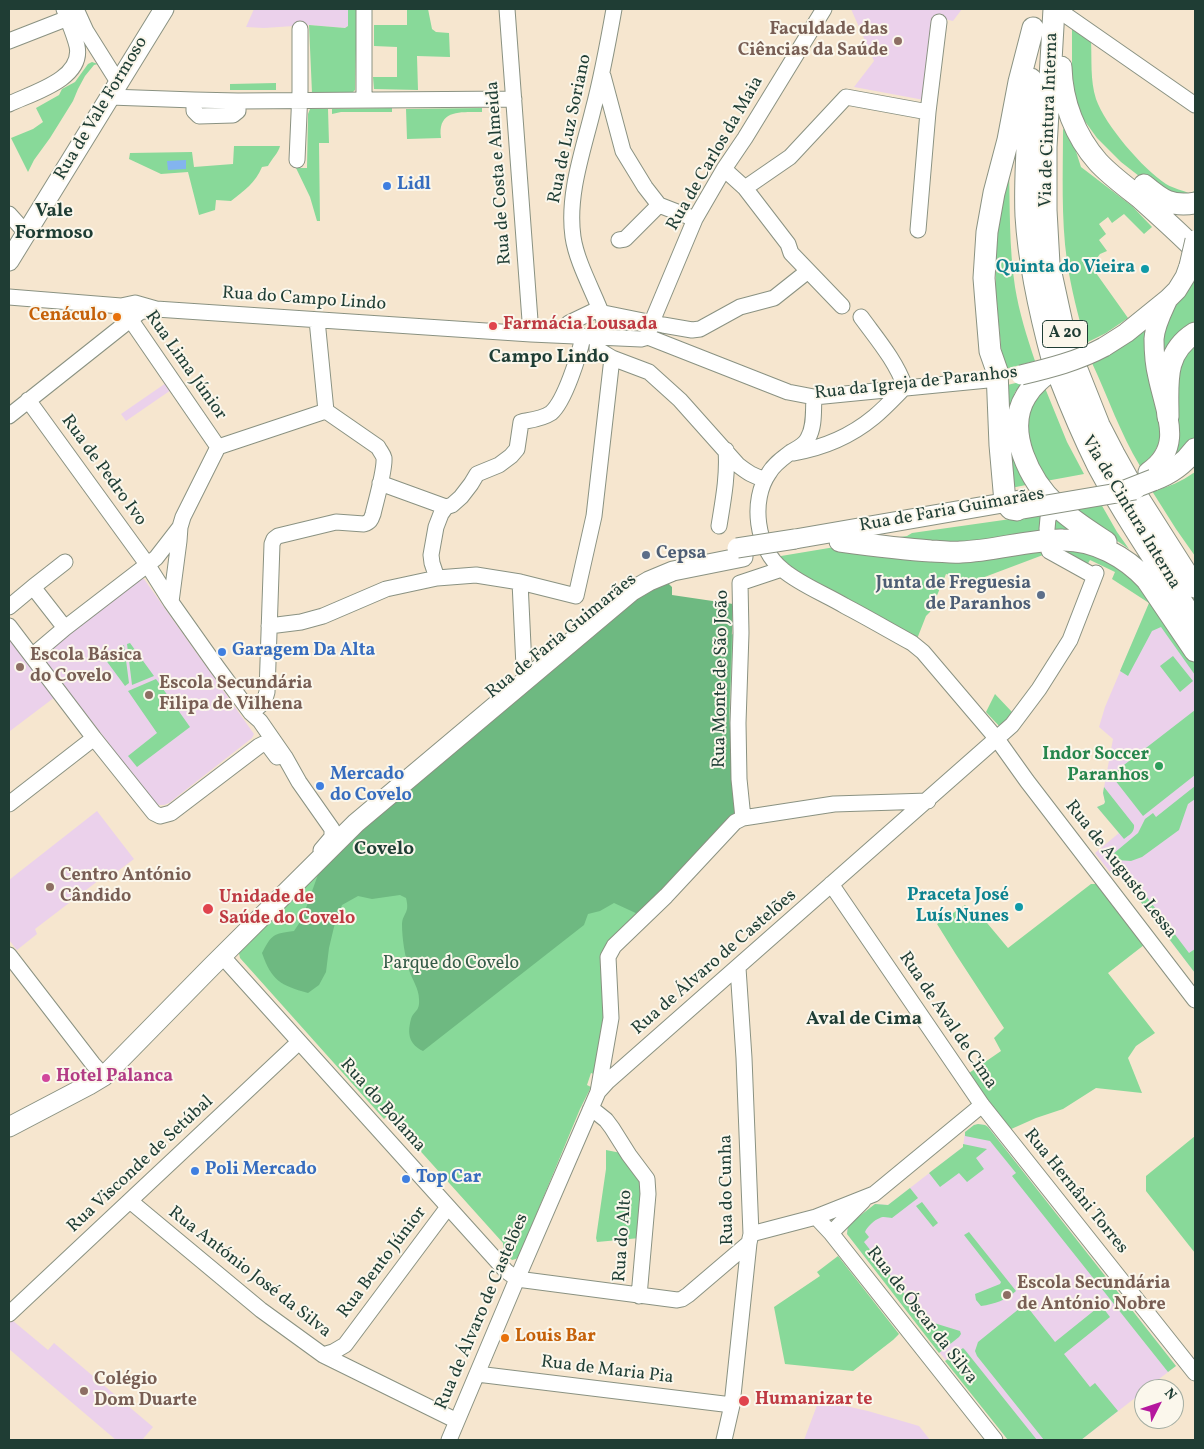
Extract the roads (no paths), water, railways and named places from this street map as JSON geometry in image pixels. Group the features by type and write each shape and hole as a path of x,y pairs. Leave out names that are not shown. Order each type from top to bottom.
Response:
{"highway":[{"path":"1047,14 1060,51 1061,85 1066,106 1081,138 1099,164 1150,207 1192,257"},
{"path":"1010,503 998,416 990,380 997,371 990,351 987,328 984,278 987,232 1019,82 1047,14"},
{"name":"Via de Cintura Interna","path":"1047,14 1026,173 1026,216 1036,295 1057,367 1078,425 1099,468 1125,512 1195,622"},
{"name":"Via de Cintura Interna","path":"1047,14 1046,210 1050,264 1066,342 1099,425 1114,454 1139,499 1195,587"},
{"path":"1071,118 1088,140 1156,195 1170,203 1195,203"},
{"path":"1168,416 1170,362 1176,350 1195,333"},
{"path":"1057,367 1039,379 1026,395 1018,417 1021,449 1030,470 1041,489 1056,506 1086,530 1138,564 1156,585 1195,642"},
{"path":"1119,493 1173,471 1195,449"},
{"path":"840,541 912,550 960,552 995,549 1052,540 1088,543 1112,552 1131,565 1147,580 1195,651"}],"main road":[{"name":"Rua de Vale Formoso","path":"9,261 164,9"},
{"name":"Rua da Igreja de Paranhos","path":"990,380 1057,367 1084,356 1126,333 1168,300 1177,290 1185,277 1192,257 1195,240"},
{"path":"1152,479 1156,467 1168,448 1170,430 1158,378 1154,348 1155,329 1168,300"},
{"name":"Rua de Faria Guimarães","path":"796,544 840,541 1135,476 1173,480 1195,464"},
{"name":"Rua de Faria Guimarães","path":"222,956 223,944 227,936 332,829 610,594 646,570 676,558 796,544 1010,503 1119,493"},
{"name":"Rua de Faria Guimarães","path":"9,1127 89,1086 104,1076 356,823 632,591 649,581 673,571 740,552"}],"street":[{"path":"364,9 364,100"},
{"name":"Rua de Costa e Almeida","path":"506,9 531,334"},
{"name":"Rua de Luz Soriano","path":"601,312 577,254 571,217 575,186 602,74 614,9"},
{"name":"Rua de Carlos da Maia","path":"650,330 695,219 824,9"},
{"path":"69,12 86,31 114,89 194,100 514,99"},
{"path":"9,41 69,12"},
{"path":"9,104 53,84 65,77 72,69 77,60 77,45 69,12"},
{"path":"1047,14 1098,38 1195,105"},
{"path":"918,230 928,112 940,22"},
{"path":"297,160 300,100 300,29"},
{"path":"602,74 623,151 631,166 659,205 695,219"},
{"path":"745,188 790,157 846,97 928,112"},
{"path":"724,170 745,188 788,244 791,253 842,306"},
{"path":"619,240 625,239 659,205"},
{"path":"9,214 26,233"},
{"path":"556,335 569,322 594,311 650,330 692,330 704,328 740,307 774,298 808,271"},
{"name":"Rua do Campo Lindo","path":"9,297 121,306 135,303 156,309 583,337 641,339 650,330"},
{"name":"Rua Lima Júnior","path":"121,306 218,447"},
{"path":"9,416 140,312 156,309"},
{"path":"601,312 605,324 604,330 598,337 597,349 612,358 649,372 680,400 738,465 746,479 757,509"},
{"path":"790,453 812,450 858,429 875,416 905,387 900,374 884,348 861,318"},
{"path":"251,713 264,702 267,692 272,544 274,538 336,522 368,523 372,519 380,483 384,459 382,453 378,448 326,411 317,320"},
{"name":"Rua da Igreja de Paranhos","path":"650,330 788,392 814,397 990,380"},
{"path":"437,578 432,563 432,554 438,519 446,508 461,497 477,474 500,465 517,449 521,422 545,417 558,405 564,394 583,337"},
{"path":"269,626 301,622 323,616 386,589 437,578 476,575 520,582 576,596 594,516 612,358"},
{"path":"757,509 765,479 776,464 802,446 809,437 813,422 814,397"},
{"name":"Rua de Pedro Ivo","path":"28,400 147,564 171,602 251,713 260,721 286,757 299,782"},
{"path":"171,602 180,527 183,517 218,447 326,411"},
{"path":"719,526 726,478 726,450"},
{"path":"738,465 748,473 765,479"},
{"path":"380,483 446,508"},
{"path":"1047,529 1048,518 1056,506"},
{"name":"Rua de Augusto Lessa","path":"757,509 760,531 767,551 782,569 812,588 918,647 997,740 1195,1000"},
{"path":"32,656 65,628 156,558 180,527"},
{"name":"Rua de Álvaro de Castelões","path":"449,1440 598,1092 608,1081 1012,725 1070,640 1095,575 1049,551"},
{"path":"9,606 65,562"},
{"name":"Rua Monte de São João","path":"743,818 739,779 738,723 741,632 740,583 782,569"},
{"path":"520,582 524,667"},
{"path":"33,587 65,628"},
{"path":"9,626 94,738 154,813 160,816 170,813 259,746 268,744 289,773 299,782 332,829 332,837 319,853 318,860"},
{"path":"9,804 94,738"},
{"path":"598,1092 611,1018 608,957 614,946 666,896 735,822 743,818 834,804 928,801"},
{"name":"Rua de Aval de Cima","path":"750,1239 816,1217 874,1194 982,1105 831,884"},
{"path":"9,955 104,1076"},
{"name":"Rua do Bolama","path":"222,956 448,1208 506,1271 517,1279"},
{"name":"Rua do Cunha","path":"724,1440 732,1405 750,1239 744,1068 738,968"},
{"name":"Rua Visconde de Setúbal","path":"9,1314 299,1042"},
{"name":"Rua Hernâni Torres","path":"982,1105 1195,1373"},
{"name":"Rua do Alto","path":"590,1110 606,1120 647,1179 648,1194 639,1296"},
{"name":"Rua de Aval de Cima","path":"831,1233 865,1198"},
{"name":"Rua António José da Silva","path":"130,1201 262,1310 323,1355 457,1421"},
{"name":"Rua Bento Júnior","path":"323,1355 345,1345 448,1208"},
{"name":"Rua de Óscar da Silva","path":"816,1217 831,1233 995,1440"},
{"path":"517,1279 670,1300 682,1298 750,1239"},
{"name":"Rua de Maria Pia","path":"477,1374 732,1405"}],"water":[{"path":"186,160 186,169 168,170 167,161"}],"place":[{"name":"Faculdade das Ciências da Saúde","path":"898,41"},
{"name":"Lidl","path":"387,186"},
{"name":"Quinta do Vieira","path":"1145,269"},
{"name":"Cenáculo","path":"117,317"},
{"name":"Farmácia Lousada","path":"493,326"},
{"name":"Cepsa","path":"646,555"},
{"name":"Junta de Freguesia de Paranhos","path":"1041,595"},
{"name":"Garagem Da Alta","path":"222,652"},
{"name":"Escola Básica do Covelo","path":"20,667"},
{"name":"Escola Secundária Filipa de Vilhena","path":"149,695"},
{"name":"Indor Soccer Paranhos","path":"1159,766"},
{"name":"Mercado do Covelo","path":"320,786"},
{"name":"Centro António Cândido","path":"50,887"},
{"name":"Praceta José Luís Nunes","path":"1019,907"},
{"name":"Unidade de Saúde do Covelo","path":"208,909"},
{"name":"Hotel Palanca","path":"46,1078"},
{"name":"Poli Mercado","path":"195,1171"},
{"name":"Top Car","path":"406,1179"},
{"name":"Escola Secundária de António Nobre","path":"1007,1295"},
{"name":"Louis Bar","path":"505,1338"},
{"name":"Colégio Dom Duarte","path":"84,1391"},
{"name":"Humanizar te","path":"744,1401"}],"district":[{"name":"Vale Formoso","path":"54,224"},
{"name":"Campo Lindo","path":"549,359"},
{"name":"Covelo","path":"384,851"},
{"name":"Aval de Cima","path":"864,1021"}],"park label":[{"name":"Parque do Covelo","path":"451,965"}]}
